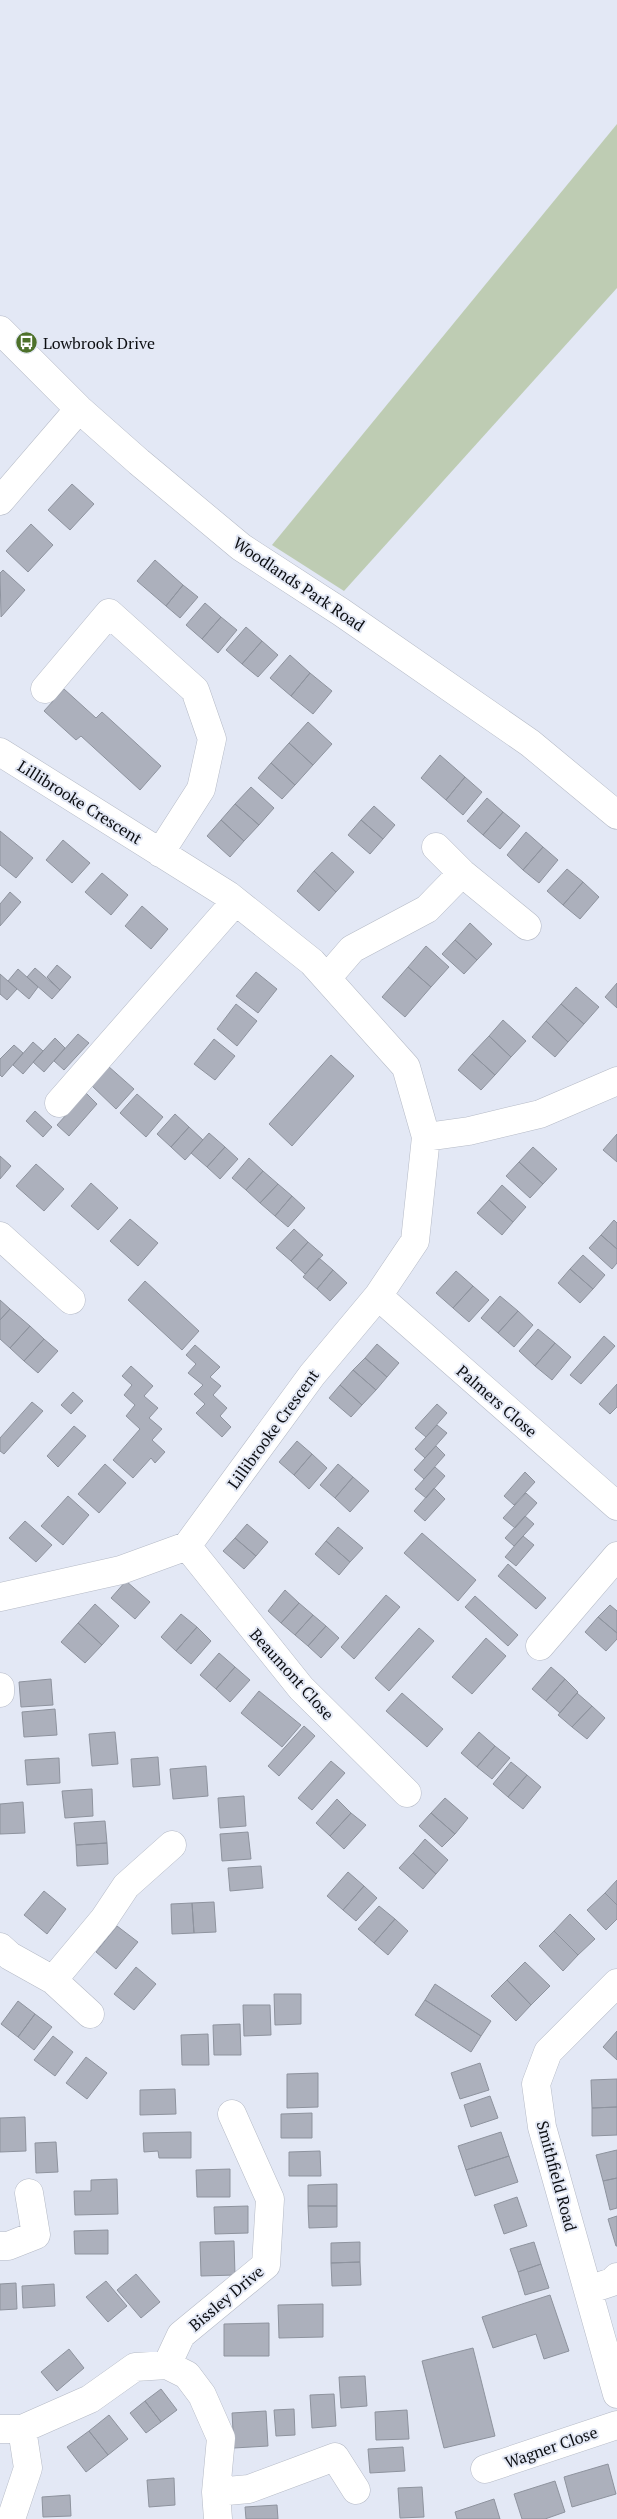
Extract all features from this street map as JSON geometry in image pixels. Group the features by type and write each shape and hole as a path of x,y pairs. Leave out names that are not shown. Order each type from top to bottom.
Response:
{"street":[{"name":"Woodlands Park Road","path":"0,330 79,409 138,462 241,547 341,612 530,743 617,815"},
{"path":"0,501 79,409"},
{"name":"Lillibrooke Crescent","path":"45,689 109,613 195,690 212,739 201,789 160,853"},
{"name":"Lillibrooke Crescent","path":"0,752 228,895 312,962 406,1066 426,1137 415,1241 378,1296 312,1375 187,1546"},
{"path":"436,847 462,873 526,926"},
{"path":"327,978 352,949 427,909 462,873"},
{"path":"60,1104 235,902"},
{"path":"426,1137 469,1131 540,1114 617,1081"},
{"path":"0,1236 71,1300"},
{"name":"Palmers Close","path":"378,1296 617,1506"},
{"path":"0,1597 122,1570 187,1546"},
{"name":"Beaumont Close","path":"187,1546 301,1688 407,1793"},
{"path":"540,1646 617,1556"},
{"path":"0,1687 0,1693"},
{"path":"53,1980 104,1919 126,1886 172,1845"},
{"path":"0,1947 10,1956 53,1980 90,2014"},
{"name":"Smithfield Road","path":"617,1983 548,2052 536,2084 542,2127 617,2394"},
{"name":"Bissley Drive","path":"167,2365 181,2335 266,2265 270,2199 232,2114"},
{"path":"0,2246 8,2246 36,2235 29,2192"},
{"path":"588,2290 612,2282 617,2278"},
{"path":"11,2519 28,2468 11,2429 90,2399 134,2366 167,2365 187,2375 202,2395 221,2438 216,2492 218,2519"},
{"name":"Wagner Close","path":"485,2469 617,2425"},
{"path":"216,2492 249,2489 335,2457 356,2490"}],"green space":[{"path":"617,124 617,288 344,591 272,545"}],"building":[{"path":"72,484 94,504 70,530 48,510"},
{"path":"31,524 53,545 28,572 6,551"},
{"path":"155,560 183,585 166,606 137,581"},
{"path":"3,570 25,590 1,617 0,573"},
{"path":"183,585 198,597 180,618 166,606"},
{"path":"205,603 221,617 202,639 186,625"},
{"path":"221,617 237,630 218,653 202,639"},
{"path":"246,627 262,641 242,664 226,650"},
{"path":"262,641 278,655 258,677 242,664"},
{"path":"290,655 310,673 291,696 270,678"},
{"path":"310,673 332,691 313,714 291,696"},
{"path":"64,689 96,718 102,712 161,766 140,790 81,736 76,740 44,711"},
{"path":"308,722 332,744 313,765 289,743"},
{"path":"289,743 313,765 295,785 271,763"},
{"path":"440,755 465,777 446,800 421,778"},
{"path":"271,763 295,785 282,799 258,778"},
{"path":"465,777 482,792 463,815 446,800"},
{"path":"251,787 274,808 259,825 235,804"},
{"path":"487,798 503,812 483,835 467,821"},
{"path":"235,804 259,825 244,841 221,820"},
{"path":"374,806 395,825 383,839 361,820"},
{"path":"503,812 520,826 500,849 483,835"},
{"path":"221,820 244,841 230,857 207,836"},
{"path":"361,820 383,839 370,854 348,835"},
{"path":"0,831 33,858 16,878 0,865"},
{"path":"526,832 543,847 523,870 507,855"},
{"path":"63,840 90,863 72,883 46,860"},
{"path":"543,847 558,860 539,883 523,870"},
{"path":"332,852 354,872 336,892 314,871"},
{"path":"567,869 583,882 563,905 547,891"},
{"path":"314,871 336,892 319,911 297,891"},
{"path":"102,873 128,895 111,915 85,892"},
{"path":"583,882 599,897 580,919 563,905"},
{"path":"10,892 21,902 0,926 0,904"},
{"path":"142,906 168,929 151,949 125,926"},
{"path":"470,923 492,944 477,960 455,940"},
{"path":"455,940 477,960 464,974 442,954"},
{"path":"426,946 449,967 431,987 408,967"},
{"path":"57,965 71,977 60,990 47,977"},
{"path":"408,967 431,987 405,1017 382,997"},
{"path":"35,968 60,990 52,999 27,977"},
{"path":"18,969 38,987 29,999 8,981"},
{"path":"256,972 277,989 258,1013 236,996"},
{"path":"0,974 17,989 7,1000 0,994"},
{"path":"617,983 617,1008 605,997"},
{"path":"576,987 599,1007 584,1024 561,1004"},
{"path":"236,1004 257,1021 237,1046 217,1029"},
{"path":"561,1004 584,1024 568,1042 546,1021"},
{"path":"503,1020 526,1041 511,1057 489,1036"},
{"path":"546,1021 568,1042 555,1057 532,1037"},
{"path":"78,1034 89,1043 64,1070 54,1061"},
{"path":"489,1036 511,1057 495,1075 472,1054"},
{"path":"55,1038 65,1048 44,1072 33,1062"},
{"path":"214,1039 235,1056 215,1080 194,1064"},
{"path":"33,1042 43,1051 23,1074 13,1065"},
{"path":"14,1045 23,1053 2,1077 0,1075 0,1059"},
{"path":"472,1054 495,1075 481,1090 458,1070"},
{"path":"331,1055 354,1076 292,1146 269,1124"},
{"path":"108,1066 134,1089 116,1109 91,1085"},
{"path":"86,1093 97,1104 69,1136 57,1125"},
{"path":"137,1094 163,1117 146,1137 120,1113"},
{"path":"35,1111 52,1127 43,1137 26,1121"},
{"path":"175,1114 189,1127 171,1147 157,1134"},
{"path":"189,1127 203,1140 185,1160 171,1147"},
{"path":"209,1133 225,1147 207,1167 191,1153"},
{"path":"617,1134 617,1162 603,1150"},
{"path":"225,1147 238,1159 220,1179 207,1167"},
{"path":"533,1147 557,1169 543,1184 519,1162"},
{"path":"0,1156 11,1166 0,1179"},
{"path":"249,1158 263,1171 246,1190 232,1178"},
{"path":"519,1162 543,1184 530,1198 506,1176"},
{"path":"36,1164 64,1189 44,1211 16,1186"},
{"path":"263,1171 278,1184 260,1203 246,1190"},
{"path":"91,1183 118,1208 98,1230 71,1206"},
{"path":"278,1184 292,1196 275,1216 260,1203"},
{"path":"502,1185 526,1207 513,1222 489,1200"},
{"path":"292,1196 305,1208 288,1227 275,1216"},
{"path":"489,1200 513,1222 502,1235 477,1213"},
{"path":"130,1219 158,1243 138,1266 110,1241"},
{"path":"614,1220 617,1223 617,1249 601,1235"},
{"path":"294,1229 308,1242 291,1261 276,1248"},
{"path":"601,1235 617,1249 617,1263 612,1269 589,1248"},
{"path":"308,1242 323,1255 305,1274 291,1261"},
{"path":"583,1255 605,1275 593,1289 570,1269"},
{"path":"319,1258 333,1270 317,1289 303,1277"},
{"path":"570,1269 593,1289 580,1303 558,1283"},
{"path":"333,1270 347,1283 330,1301 317,1289"},
{"path":"456,1271 473,1286 453,1308 436,1293"},
{"path":"145,1281 199,1331 182,1350 128,1300"},
{"path":"473,1286 489,1300 469,1322 453,1308"},
{"path":"500,1296 518,1311 498,1333 481,1318"},
{"path":"0,1300 10,1309 0,1320"},
{"path":"10,1309 30,1326 10,1348 0,1339 0,1320"},
{"path":"518,1311 533,1325 514,1347 498,1333"},
{"path":"30,1326 44,1339 24,1361 10,1348"},
{"path":"538,1329 555,1343 535,1366 519,1351"},
{"path":"604,1336 615,1346 581,1384 570,1375"},
{"path":"44,1339 58,1351 38,1373 24,1361"},
{"path":"555,1343 571,1357 552,1380 535,1366"},
{"path":"377,1344 399,1363 387,1377 365,1358"},
{"path":"195,1345 220,1367 210,1377 221,1386 213,1395 227,1408 220,1416 231,1427 222,1437 196,1413 205,1404 194,1394 203,1385 188,1373 196,1364 186,1355"},
{"path":"365,1358 387,1377 376,1390 353,1370"},
{"path":"131,1366 153,1386 144,1396 158,1408 149,1418 162,1429 152,1440 165,1452 155,1463 151,1458 133,1478 113,1460 140,1429 126,1416 135,1405 124,1395 132,1385 122,1376"},
{"path":"353,1370 376,1390 362,1405 340,1385"},
{"path":"617,1384 617,1407 610,1414 599,1404"},
{"path":"340,1385 362,1405 351,1417 329,1398"},
{"path":"73,1392 83,1401 71,1414 61,1405"},
{"path":"32,1402 43,1411 4,1454 0,1451 0,1438"},
{"path":"437,1404 447,1413 426,1437 415,1428"},
{"path":"437,1425 447,1433 425,1458 415,1449"},
{"path":"74,1426 86,1436 58,1467 47,1456"},
{"path":"297,1441 312,1454 294,1475 279,1462"},
{"path":"436,1446 445,1455 424,1479 414,1470"},
{"path":"312,1454 327,1468 309,1489 294,1475"},
{"path":"105,1464 126,1483 99,1513 78,1494"},
{"path":"338,1464 353,1477 335,1498 320,1485"},
{"path":"435,1467 445,1476 426,1498 415,1489"},
{"path":"525,1472 535,1482 514,1505 504,1496"},
{"path":"353,1477 369,1491 350,1512 335,1498"},
{"path":"434,1488 445,1499 425,1521 414,1511"},
{"path":"526,1493 537,1503 515,1528 503,1518"},
{"path":"68,1496 89,1515 63,1545 41,1526"},
{"path":"525,1516 534,1524 514,1546 505,1538"},
{"path":"25,1521 52,1545 36,1562 9,1538"},
{"path":"247,1524 268,1542 256,1556 235,1538"},
{"path":"338,1527 363,1548 350,1562 326,1541"},
{"path":"422,1533 476,1580 458,1601 404,1553"},
{"path":"523,1536 534,1545 516,1566 505,1557"},
{"path":"235,1538 256,1556 244,1569 223,1551"},
{"path":"326,1541 350,1562 339,1575 315,1554"},
{"path":"508,1564 546,1598 536,1609 498,1576"},
{"path":"126,1581 150,1602 135,1619 111,1598"},
{"path":"285,1590 299,1603 281,1623 268,1611"},
{"path":"386,1595 400,1607 354,1659 341,1647"},
{"path":"475,1596 518,1635 508,1646 465,1607"},
{"path":"299,1603 313,1615 295,1635 281,1623"},
{"path":"95,1604 119,1626 102,1645 78,1623"},
{"path":"610,1605 617,1611 617,1633 598,1617"},
{"path":"181,1614 197,1627 176,1651 161,1637"},
{"path":"313,1615 326,1626 308,1646 295,1635"},
{"path":"598,1617 617,1633 617,1639 606,1651 585,1632"},
{"path":"78,1623 102,1645 85,1663 61,1642"},
{"path":"326,1626 339,1638 321,1658 308,1646"},
{"path":"197,1627 211,1641 191,1664 176,1651"},
{"path":"419,1628 434,1641 389,1691 375,1678"},
{"path":"486,1638 506,1656 472,1694 452,1677"},
{"path":"219,1653 235,1667 216,1689 200,1675"},
{"path":"235,1667 250,1680 230,1702 216,1689"},
{"path":"551,1667 565,1679 546,1701 532,1689"},
{"path":"51,1679 53,1705 21,1707 19,1682"},
{"path":"565,1679 578,1692 560,1713 546,1701"},
{"path":"259,1691 301,1725 282,1747 241,1713"},
{"path":"402,1693 443,1729 427,1747 386,1711"},
{"path":"577,1693 592,1706 572,1727 558,1715"},
{"path":"592,1706 605,1718 587,1739 572,1727"},
{"path":"55,1709 57,1735 24,1737 22,1712"},
{"path":"304,1726 315,1736 279,1776 268,1766"},
{"path":"115,1732 118,1764 92,1766 89,1734"},
{"path":"479,1732 495,1746 477,1767 461,1753"},
{"path":"495,1746 510,1758 492,1779 477,1767"},
{"path":"158,1757 160,1785 133,1787 131,1759"},
{"path":"59,1758 60,1783 27,1785 25,1760"},
{"path":"331,1761 345,1773 312,1810 298,1798"},
{"path":"511,1762 527,1775 508,1797 493,1784"},
{"path":"206,1766 208,1796 173,1799 170,1769"},
{"path":"527,1775 541,1787 523,1809 508,1797"},
{"path":"92,1789 93,1816 65,1818 62,1791"},
{"path":"244,1796 246,1826 220,1828 218,1798"},
{"path":"445,1798 468,1818 455,1834 431,1813"},
{"path":"337,1799 351,1813 330,1836 316,1823"},
{"path":"23,1802 25,1833 0,1834 0,1804"},
{"path":"351,1813 366,1825 344,1849 330,1836"},
{"path":"431,1813 455,1834 442,1847 419,1826"},
{"path":"105,1821 107,1843 76,1845 74,1823"},
{"path":"248,1832 251,1859 222,1861 220,1834"},
{"path":"425,1839 448,1860 436,1874 413,1853"},
{"path":"107,1843 108,1864 77,1866 76,1845"},
{"path":"413,1853 436,1874 423,1889 399,1868"},
{"path":"261,1866 263,1888 230,1891 228,1868"},
{"path":"348,1872 364,1886 343,1910 327,1896"},
{"path":"617,1880 617,1905 605,1893"},
{"path":"364,1886 377,1898 356,1921 343,1910"},
{"path":"44,1891 66,1909 47,1934 24,1915"},
{"path":"605,1893 617,1905 617,1919 606,1930 587,1910"},
{"path":"214,1902 216,1932 194,1933 192,1903"},
{"path":"192,1903 194,1933 172,1934 171,1904"},
{"path":"379,1906 395,1919 374,1943 358,1929"},
{"path":"570,1914 595,1939 578,1955 554,1931"},
{"path":"395,1919 408,1931 388,1955 374,1943"},
{"path":"117,1926 138,1942 116,1969 96,1952"},
{"path":"554,1931 578,1955 563,1971 539,1946"},
{"path":"525,1962 550,1986 531,2005 507,1980"},
{"path":"136,1967 156,1984 134,2010 114,1994"},
{"path":"507,1980 531,2005 516,2021 491,1996"},
{"path":"435,1984 491,2021 481,2036 425,2000"},
{"path":"274,1994 301,1994 301,2024 275,2025"},
{"path":"425,2000 481,2036 471,2052 415,2015"},
{"path":"18,2001 35,2014 18,2037 1,2024"},
{"path":"243,2005 270,2005 271,2035 244,2036"},
{"path":"35,2014 52,2027 34,2050 18,2037"},
{"path":"240,2024 241,2055 214,2055 213,2025"},
{"path":"617,2031 617,2060 603,2047"},
{"path":"208,2034 209,2065 182,2065 181,2035"},
{"path":"53,2036 73,2052 55,2076 34,2060"},
{"path":"86,2057 107,2073 87,2099 66,2083"},
{"path":"480,2063 489,2090 460,2099 451,2073"},
{"path":"318,2073 318,2107 287,2108 287,2074"},
{"path":"617,2079 617,2107 592,2108 591,2080"},
{"path":"175,2089 176,2114 140,2115 140,2090"},
{"path":"490,2096 498,2118 471,2127 464,2105"},
{"path":"617,2107 617,2135 592,2136 592,2108"},
{"path":"312,2113 312,2138 281,2138 281,2114"},
{"path":"25,2117 26,2151 0,2152 0,2118"},
{"path":"191,2132 191,2158 159,2158 158,2151 144,2152 143,2133"},
{"path":"501,2132 509,2156 466,2170 458,2146"},
{"path":"56,2142 58,2172 36,2173 35,2143"},
{"path":"617,2150 617,2178 603,2181 596,2155"},
{"path":"320,2151 321,2176 289,2176 289,2152"},
{"path":"509,2156 518,2182 475,2196 466,2170"},
{"path":"230,2169 230,2197 197,2197 196,2170"},
{"path":"617,2178 617,2208 610,2210 603,2181"},
{"path":"117,2179 118,2214 75,2215 74,2191 91,2191 91,2180"},
{"path":"337,2184 337,2206 308,2206 308,2185"},
{"path":"517,2197 527,2226 504,2234 494,2205"},
{"path":"248,2206 248,2233 215,2234 214,2207"},
{"path":"308,2206 337,2206 337,2227 309,2228"},
{"path":"617,2216 617,2246 616,2246 608,2219"},
{"path":"108,2230 108,2254 75,2254 74,2231"},
{"path":"234,2241 235,2275 201,2276 200,2242"},
{"path":"360,2242 360,2262 331,2263 331,2243"},
{"path":"534,2242 541,2264 518,2272 510,2249"},
{"path":"360,2262 361,2285 332,2286 331,2263"},
{"path":"541,2264 549,2288 525,2295 518,2272"},
{"path":"136,2274 160,2302 141,2318 117,2290"},
{"path":"106,2281 127,2306 108,2322 86,2297"},
{"path":"16,2283 17,2309 0,2310 0,2284"},
{"path":"54,2284 55,2306 23,2308 22,2286"},
{"path":"550,2295 569,2351 544,2359 536,2334 493,2348 482,2317"},
{"path":"323,2304 323,2337 279,2338 278,2305"},
{"path":"269,2323 269,2356 224,2356 224,2324"},
{"path":"473,2348 495,2436 444,2448 422,2361"},
{"path":"69,2349 84,2368 57,2391 41,2372"},
{"path":"365,2376 367,2406 341,2408 339,2377"},
{"path":"161,2389 177,2410 161,2422 145,2401"},
{"path":"334,2394 336,2426 312,2428 310,2395"},
{"path":"145,2401 161,2422 146,2433 130,2413"},
{"path":"294,2409 295,2435 276,2436 274,2410"},
{"path":"407,2410 409,2439 376,2440 375,2412"},
{"path":"266,2411 268,2446 234,2448 232,2413"},
{"path":"109,2415 128,2439 108,2455 89,2431"},
{"path":"89,2431 108,2455 86,2472 67,2447"},
{"path":"403,2447 405,2471 370,2473 368,2449"},
{"path":"608,2464 616,2494 572,2507 564,2477"},
{"path":"174,2478 175,2505 149,2507 147,2480"},
{"path":"555,2481 565,2512 545,2519 522,2519 514,2494"},
{"path":"422,2487 424,2517 400,2518 398,2488"},
{"path":"70,2495 71,2516 43,2517 42,2497"},
{"path":"494,2499 500,2519 457,2519 455,2512"},
{"path":"277,2505 278,2519 246,2519 245,2507"}],"place":[{"name":"Lowbrook Drive","path":"27,343"}]}
